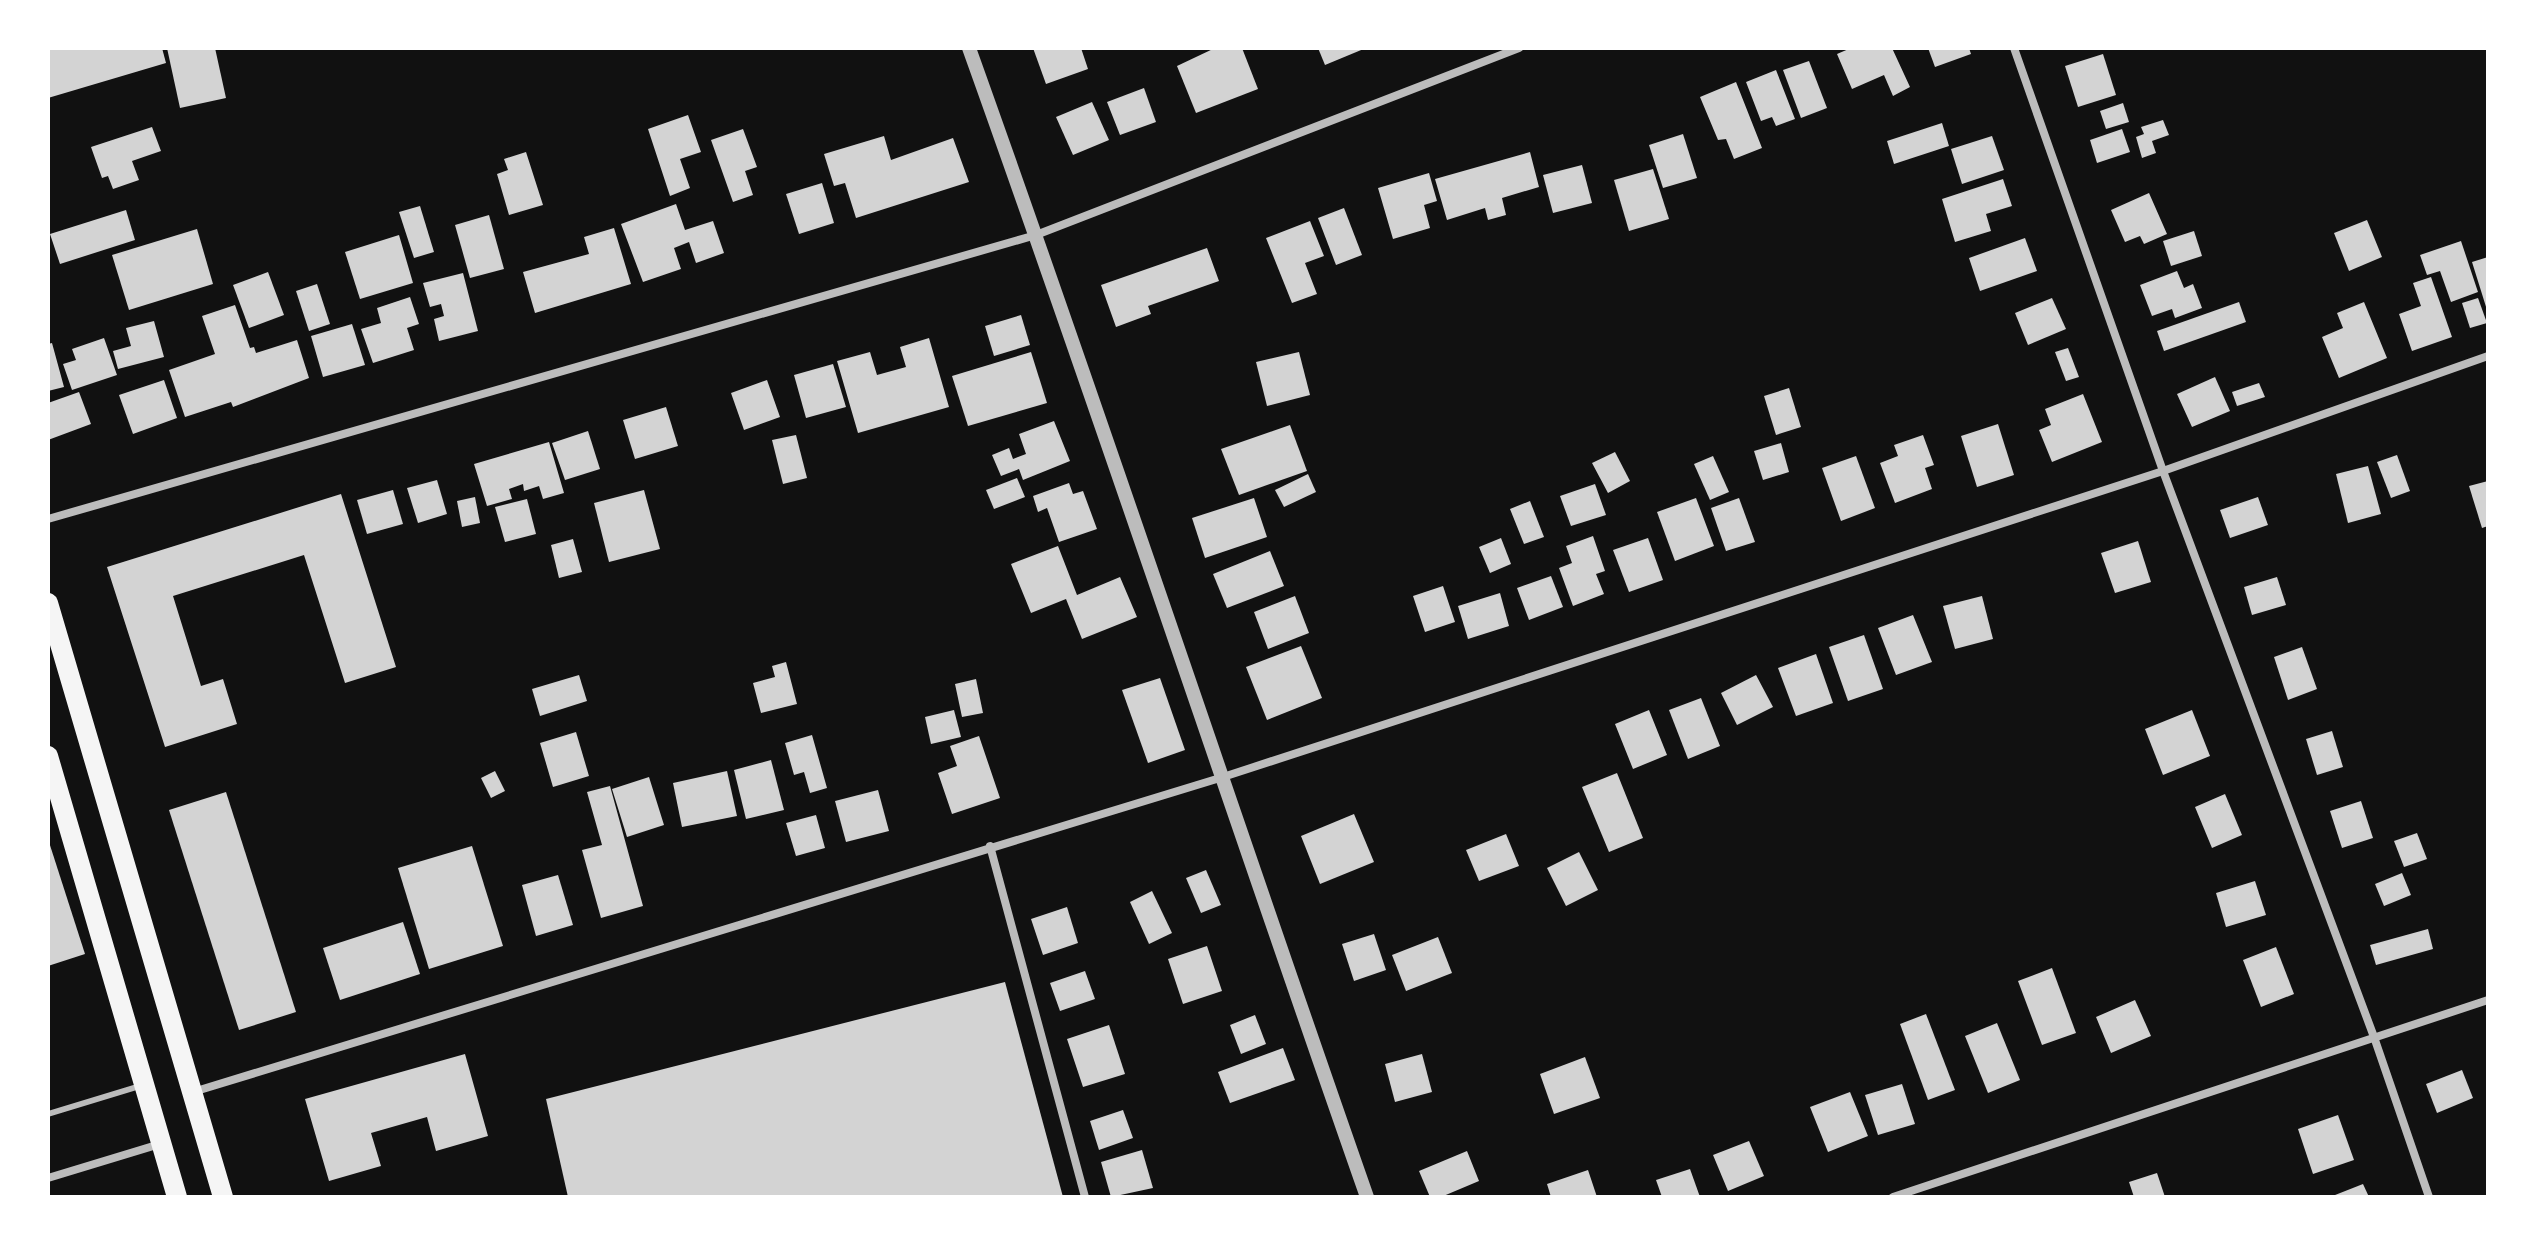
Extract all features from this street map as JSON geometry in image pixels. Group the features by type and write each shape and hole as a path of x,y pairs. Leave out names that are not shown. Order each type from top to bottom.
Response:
{"main road":[{"path":"48,603 223,1197"},
{"path":"48,756 177,1197"}],"street":[{"path":"969,48 1367,1197"},
{"path":"48,519 1036,235 1519,48"},
{"path":"2014,48 2163,471 2374,1037 2429,1197"},
{"path":"192,1092 1220,778 2163,471 2488,356"},
{"path":"990,846 1085,1197"},
{"path":"1893,1197 2488,1000"},
{"path":"48,1178 161,1143"}],"lane":[{"path":"48,1114 144,1085"}],"building":[{"path":"48,48 162,48 166,63 48,98"},
{"path":"167,48 215,48 226,98 180,108"},
{"path":"1033,48 1081,48 1088,69 1046,84"},
{"path":"1215,48 1242,48 1258,89 1196,113 1177,66"},
{"path":"1318,48 1366,48 1325,65"},
{"path":"1851,48 1892,48 1910,87 1893,96 1884,75 1852,89 1837,54"},
{"path":"1928,48 1969,48 1971,54 1935,67"},
{"path":"2103,54 2116,95 2078,107 2065,66"},
{"path":"1809,61 1827,108 1801,118 1783,70"},
{"path":"1776,70 1795,119 1776,126 1772,117 1761,121 1746,82"},
{"path":"1736,82 1762,148 1734,159 1726,139 1718,140 1700,97"},
{"path":"1144,88 1156,122 1120,135 1107,102"},
{"path":"1092,102 1109,140 1073,155 1056,117"},
{"path":"2123,103 2129,122 2106,129 2100,111"},
{"path":"688,115 701,152 680,159 690,188 670,196 648,129"},
{"path":"2163,120 2169,135 2152,141 2156,153 2142,158 2136,137 2144,134 2141,127"},
{"path":"1942,123 1949,146 1894,164 1887,141"},
{"path":"152,127 161,151 132,161 139,180 113,189 108,176 102,178 91,147"},
{"path":"743,129 757,167 745,171 753,195 733,202 711,140"},
{"path":"2122,129 2130,152 2097,163 2090,140"},
{"path":"1683,134 1697,178 1663,188 1649,145"},
{"path":"884,136 891,160 953,138 969,182 856,218 845,183 834,186 824,154"},
{"path":"1992,136 2004,170 1962,184 1951,149"},
{"path":"526,152 543,205 509,215 497,174 508,170 504,159"},
{"path":"1530,152 1539,187 1502,198 1506,215 1488,220 1485,208 1447,220 1435,179"},
{"path":"1582,165 1592,203 1553,213 1543,175"},
{"path":"1653,169 1669,219 1629,231 1614,180"},
{"path":"1429,173 1437,201 1424,205 1430,228 1393,239 1378,188"},
{"path":"2003,179 2012,206 1986,214 1991,231 1955,242 1942,199"},
{"path":"822,183 834,223 799,234 786,194"},
{"path":"2149,193 2167,234 2144,244 2140,236 2125,242 2111,210"},
{"path":"676,204 685,230 713,221 724,253 696,263 689,242 674,248 681,269 643,282 621,224"},
{"path":"420,206 434,252 414,258 399,212"},
{"path":"1344,208 1362,255 1336,265 1318,218"},
{"path":"126,210 135,240 60,264 50,234"},
{"path":"489,215 504,269 470,278 455,225"},
{"path":"2367,220 2382,257 2349,271 2334,233"},
{"path":"1310,221 1324,256 1305,263 1317,294 1292,303 1266,238"},
{"path":"614,228 631,284 535,313 523,272 589,254 584,237"},
{"path":"197,229 213,284 129,310 112,255"},
{"path":"2194,231 2202,256 2171,266 2163,241"},
{"path":"399,235 413,283 360,299 345,252"},
{"path":"2025,238 2037,271 1980,291 1969,258"},
{"path":"2461,241 2478,292 2451,302 2440,271 2427,275 2420,255"},
{"path":"1207,248 1219,281 1148,306 1151,314 1116,327 1101,285"},
{"path":"2488,257 2488,309 2487,310 2472,262"},
{"path":"2177,271 2184,288 2193,284 2202,308 2175,318 2172,309 2152,316 2140,285"},
{"path":"268,272 284,315 249,328 233,285"},
{"path":"463,273 478,331 439,341 434,319 444,316 441,304 430,307 423,283"},
{"path":"2431,277 2452,337 2412,351 2399,314 2421,306 2413,283"},
{"path":"317,284 330,324 309,331 296,291"},
{"path":"410,297 419,324 407,328 414,350 373,363 361,329 381,323 377,308"},
{"path":"2052,298 2066,329 2028,345 2015,313"},
{"path":"2478,298 2487,323 2470,328 2462,303"},
{"path":"2239,302 2246,322 2164,351 2157,331"},
{"path":"2364,302 2387,358 2339,378 2322,337 2343,328 2337,313"},
{"path":"235,305 250,348 254,347 256,353 297,340 309,378 233,407 231,402 185,417 169,370 215,354 202,316"},
{"path":"1021,315 1030,345 994,356 985,326"},
{"path":"154,321 164,357 118,369 113,351 131,346 126,328"},
{"path":"352,324 365,365 323,377 311,336"},
{"path":"104,338 117,375 72,390 63,364 76,360 72,349"},
{"path":"929,338 949,407 858,433 837,361 870,352 877,375 906,367 900,347"},
{"path":"52,343 64,387 48,391 48,344"},
{"path":"2068,348 2079,377 2066,381 2055,352"},
{"path":"1031,352 1047,403 968,426 952,376"},
{"path":"1299,352 1310,395 1267,406 1256,362"},
{"path":"833,364 846,407 806,418 794,375"},
{"path":"2215,377 2230,411 2192,427 2177,394"},
{"path":"164,380 177,418 133,434 119,395"},
{"path":"767,380 780,417 744,430 731,393"},
{"path":"2259,383 2265,397 2237,406 2232,392"},
{"path":"1789,388 1801,427 1776,435 1764,396"},
{"path":"79,392 91,424 48,440 48,403"},
{"path":"2083,394 2102,442 2052,462 2039,430 2051,425 2045,409"},
{"path":"666,407 678,446 635,459 623,420"},
{"path":"1054,421 1070,461 1023,480 1019,469 1001,476 992,455 1009,448 1013,459 1026,454 1019,434"},
{"path":"1998,424 2014,475 1977,487 1961,436"},
{"path":"1290,425 1307,471 1239,495 1221,449"},
{"path":"588,431 600,469 565,480 552,443"},
{"path":"796,435 807,478 783,484 772,440"},
{"path":"1923,435 1934,465 1925,468 1932,489 1895,503 1880,463 1898,456 1894,445"},
{"path":"549,442 564,493 543,499 539,486 524,491 523,484 509,489 512,499 487,506 474,464"},
{"path":"1781,443 1789,472 1763,480 1754,451"},
{"path":"1615,452 1630,481 1608,493 1592,463"},
{"path":"2397,455 2410,491 2391,498 2377,462"},
{"path":"1713,456 1729,492 1710,500 1694,464"},
{"path":"1856,456 1875,508 1841,521 1822,468"},
{"path":"2368,466 2381,514 2348,523 2336,474"},
{"path":"1308,474 1316,492 1284,507 1275,490"},
{"path":"1017,478 1025,497 994,509 986,490"},
{"path":"437,480 447,514 418,523 407,488"},
{"path":"2488,481 2488,526 2482,528 2469,486"},
{"path":"1069,483 1073,494 1083,491 1097,529 1059,542 1047,508 1038,512 1033,496"},
{"path":"1595,484 1606,515 1571,526 1560,496"},
{"path":"393,490 403,524 367,534 357,500"},
{"path":"644,490 660,549 609,562 594,503"},
{"path":"341,494 396,667 345,683 304,555 173,596 201,686 223,679 237,724 165,747 107,567"},
{"path":"475,497 480,523 462,527 457,501"},
{"path":"2258,497 2268,525 2230,538 2220,510"},
{"path":"1254,498 1267,537 1205,558 1192,518"},
{"path":"1696,498 1714,546 1675,561 1657,512"},
{"path":"1739,498 1755,542 1726,551 1711,508"},
{"path":"527,499 536,534 505,542 495,507"},
{"path":"1530,501 1544,537 1524,544 1510,509"},
{"path":"1593,536 1605,571 1596,574 1604,594 1573,606 1559,568 1572,563 1566,546"},
{"path":"1501,538 1511,564 1490,573 1479,547"},
{"path":"1648,538 1663,580 1629,592 1613,550"},
{"path":"573,539 582,572 559,578 551,545"},
{"path":"2138,541 2151,582 2115,593 2101,553"},
{"path":"1058,546 1077,595 1120,577 1137,617 1082,639 1066,599 1031,613 1011,564"},
{"path":"1270,551 1284,586 1227,608 1213,574"},
{"path":"1551,576 1563,607 1529,620 1517,588"},
{"path":"2277,577 2286,605 2252,615 2244,587"},
{"path":"1443,586 1455,622 1425,632 1413,596"},
{"path":"1500,593 1509,626 1468,639 1458,606"},
{"path":"1295,596 1309,633 1268,649 1254,612"},
{"path":"1982,596 1993,639 1955,649 1943,606"},
{"path":"1913,615 1932,662 1896,675 1878,628"},
{"path":"1864,635 1883,689 1848,701 1829,647"},
{"path":"1301,646 1322,698 1267,720 1246,667"},
{"path":"2302,647 2317,689 2288,700 2274,657"},
{"path":"1816,654 1833,703 1796,716 1778,668"},
{"path":"786,662 797,704 761,713 753,683 775,677 772,666"},
{"path":"579,675 587,701 540,716 532,689"},
{"path":"1756,675 1773,707 1737,725 1721,693"},
{"path":"1160,678 1185,750 1148,763 1122,690"},
{"path":"976,679 983,713 962,717 955,684"},
{"path":"1701,698 1720,746 1688,759 1669,710"},
{"path":"954,710 961,737 931,744 925,717"},
{"path":"1649,710 1667,755 1633,769 1615,724"},
{"path":"2192,710 2210,756 2163,775 2145,729"},
{"path":"2332,731 2343,767 2317,775 2306,739"},
{"path":"576,732 589,776 553,787 540,743"},
{"path":"812,735 827,788 810,793 804,772 794,775 785,743"},
{"path":"979,736 1000,798 952,814 938,773 957,766 950,746"},
{"path":"771,760 784,810 746,819 734,770"},
{"path":"495,771 505,791 491,798 481,778"},
{"path":"727,771 737,816 682,827 673,783"},
{"path":"1617,773 1643,838 1609,852 1582,787"},
{"path":"649,777 664,825 627,837 612,789"},
{"path":"610,786 643,906 601,918 582,850 602,845 587,792"},
{"path":"878,790 889,831 846,842 835,801"},
{"path":"226,792 296,1012 239,1030 169,810"},
{"path":"2225,794 2242,835 2212,848 2195,807"},
{"path":"2361,801 2373,838 2342,848 2330,811"},
{"path":"1354,814 1374,862 1320,884 1301,836"},
{"path":"816,815 825,848 796,856 786,823"},
{"path":"2417,833 2427,859 2404,867 2394,841"},
{"path":"1506,834 1519,866 1479,881 1466,850"},
{"path":"48,839 85,954 48,966"},
{"path":"472,846 503,946 429,969 398,868"},
{"path":"1579,852 1598,890 1566,906 1547,868"},
{"path":"1206,870 1221,905 1201,913 1186,878"},
{"path":"2402,873 2411,895 2384,906 2375,884"},
{"path":"558,875 573,925 536,936 522,885"},
{"path":"2255,881 2266,915 2226,927 2216,893"},
{"path":"1152,891 1172,933 1149,944 1130,902"},
{"path":"1067,907 1078,943 1043,955 1031,919"},
{"path":"403,922 420,974 340,1000 323,948"},
{"path":"2428,929 2433,949 2376,965 2370,945"},
{"path":"1374,934 1386,970 1354,981 1342,944"},
{"path":"1438,937 1452,973 1406,991 1392,955"},
{"path":"1207,946 1222,991 1183,1004 1168,959"},
{"path":"2276,947 2294,994 2261,1007 2243,960"},
{"path":"2052,968 2076,1033 2042,1045 2018,981"},
{"path":"1085,971 1095,999 1060,1011 1050,983"},
{"path":"1005,982 1063,1197 568,1197 546,1099"},
{"path":"2135,1000 2151,1036 2111,1053 2096,1017"},
{"path":"1926,1014 1955,1090 1928,1100 1900,1024"},
{"path":"1255,1015 1266,1044 1241,1054 1230,1025"},
{"path":"1997,1023 2020,1080 1988,1093 1965,1036"},
{"path":"1109,1025 1125,1074 1083,1087 1067,1039"},
{"path":"1283,1048 1295,1080 1230,1103 1218,1072"},
{"path":"465,1054 488,1136 436,1151 427,1117 371,1133 381,1166 329,1181 305,1099"},
{"path":"1422,1054 1432,1092 1395,1102 1385,1064"},
{"path":"1585,1057 1600,1098 1554,1114 1540,1074"},
{"path":"2462,1070 2473,1098 2437,1113 2426,1084"},
{"path":"1902,1084 1915,1124 1878,1135 1865,1095"},
{"path":"1850,1092 1868,1136 1828,1152 1810,1107"},
{"path":"1123,1110 1133,1138 1099,1150 1090,1121"},
{"path":"2338,1115 2354,1160 2313,1174 2298,1129"},
{"path":"1749,1141 1764,1176 1728,1191 1713,1155"},
{"path":"1142,1150 1153,1188 1111,1197 1101,1162"},
{"path":"1467,1151 1479,1181 1441,1197 1430,1197 1419,1171"},
{"path":"1690,1169 1700,1197 1662,1197 1656,1180"},
{"path":"1588,1170 1597,1197 1551,1197 1547,1184"},
{"path":"2157,1173 2165,1197 2134,1197 2129,1182"},
{"path":"2363,1184 2369,1197 2330,1197"}]}
